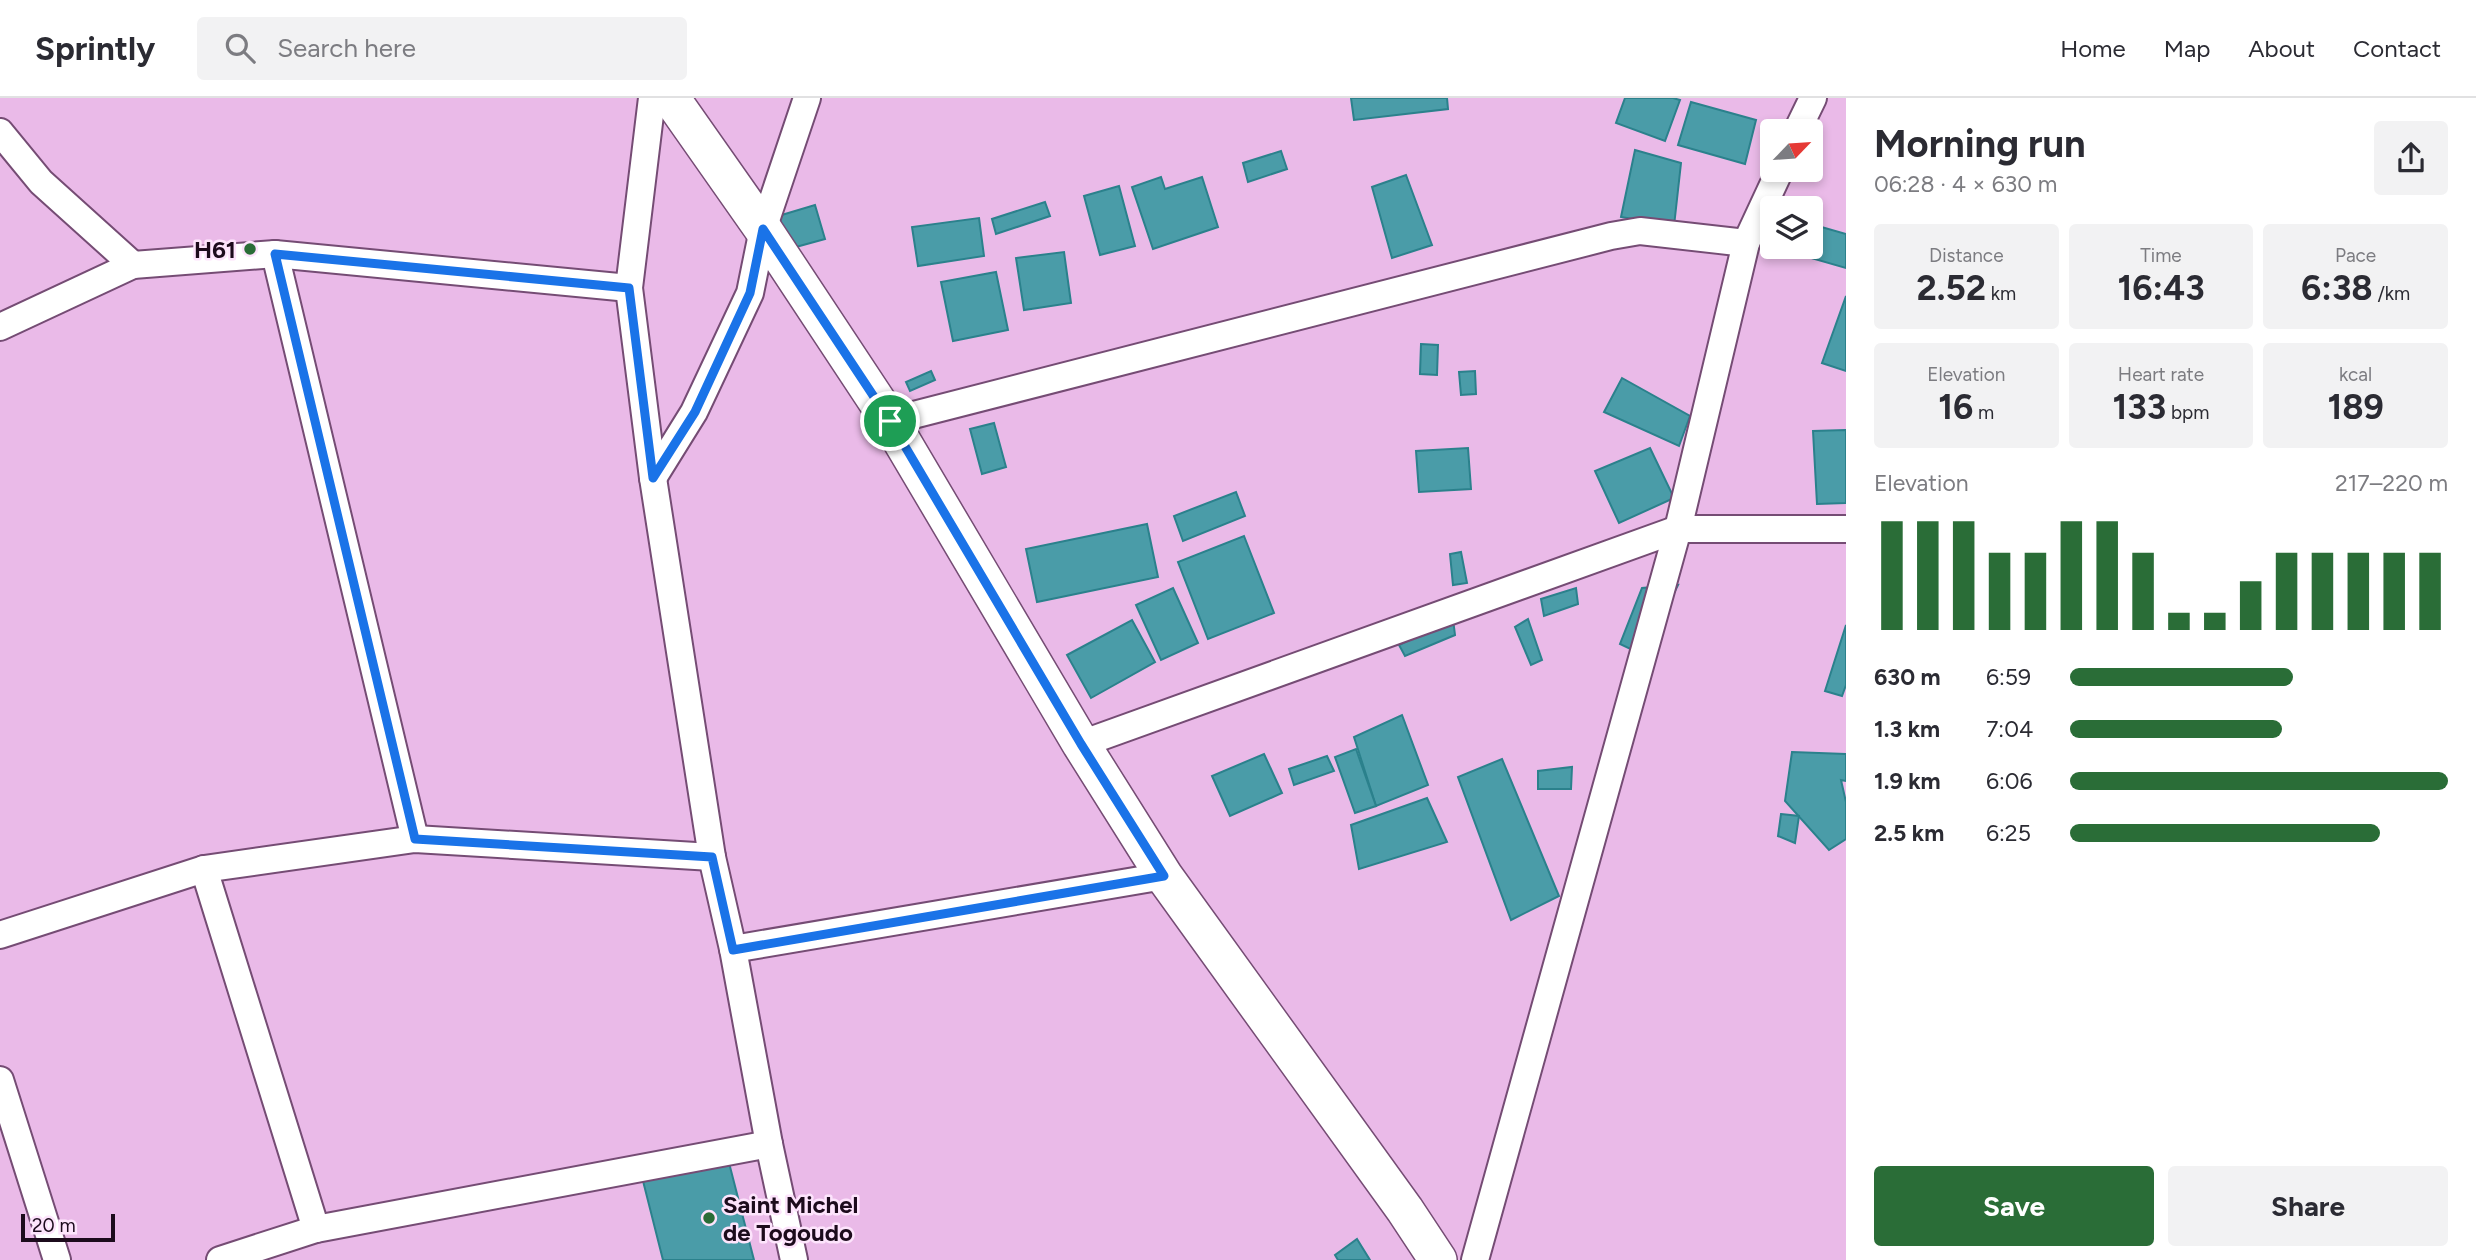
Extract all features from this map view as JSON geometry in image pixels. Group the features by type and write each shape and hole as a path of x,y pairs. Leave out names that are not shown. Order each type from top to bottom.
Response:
{"main road":[{"path":"671,98 763,229 890,421 1081,744 1164,876 1405,1210 1438,1260"}],"street":[{"path":"652,98 629,288 653,478 712,857 794,1260"},
{"path":"653,478 695,412 750,293 763,229 807,98"},
{"path":"1802,119 1812,98"},
{"path":"0,132 41,182 133,265"},
{"path":"1475,1260 1678,529 1746,243 1774,182"},
{"path":"890,421 1611,236 1640,231 1746,243"},
{"path":"0,327 133,265 275,254 629,288"},
{"path":"275,254 415,839"},
{"path":"1081,744 1678,529 1846,528"},
{"path":"0,935 204,869 415,839 712,857"},
{"path":"204,869 316,1229"},
{"path":"733,950 1164,876"},
{"path":"0,1080 57,1260"},
{"path":"220,1260 316,1229 769,1144"}],"building":[{"path":"1351,98 1447,98 1448,109 1354,120"},
{"path":"1625,98 1680,100 1665,141 1616,123"},
{"path":"1691,102 1756,120 1745,164 1678,145"},
{"path":"1635,150 1681,163 1674,226 1621,217"},
{"path":"1281,151 1287,169 1248,182 1243,163"},
{"path":"1406,175 1432,245 1392,258 1372,187"},
{"path":"1161,177 1165,189 1202,177 1218,227 1153,249 1132,187"},
{"path":"1119,186 1135,246 1100,255 1084,196"},
{"path":"1045,202 1050,216 996,234 992,219"},
{"path":"815,205 825,239 785,250 775,217"},
{"path":"979,218 984,256 918,266 912,227"},
{"path":"1823,227 1846,234 1846,268 1815,259 1823,259"},
{"path":"1064,252 1071,303 1024,310 1016,258"},
{"path":"996,272 1008,330 953,341 941,282"},
{"path":"1846,296 1846,371 1822,363"},
{"path":"1421,344 1438,345 1437,375 1420,374"},
{"path":"931,371 935,380 910,391 906,382"},
{"path":"1475,371 1476,394 1461,395 1459,372"},
{"path":"1622,378 1690,416 1679,446 1604,412"},
{"path":"994,423 1006,467 982,474 970,429"},
{"path":"1846,430 1846,503 1817,504 1813,431"},
{"path":"1468,448 1471,489 1419,492 1416,451"},
{"path":"1650,448 1674,498 1619,523 1595,471"},
{"path":"1236,492 1245,516 1183,541 1174,516"},
{"path":"1147,524 1158,577 1037,602 1026,549"},
{"path":"1244,536 1274,613 1208,639 1178,562"},
{"path":"1461,552 1467,583 1453,585 1450,554"},
{"path":"1678,585 1643,655 1620,644 1642,588"},
{"path":"1173,588 1198,643 1161,660 1136,605"},
{"path":"1576,588 1578,604 1544,616 1541,599"},
{"path":"1453,619 1455,635 1405,656 1399,645"},
{"path":"1528,619 1542,660 1531,665 1515,627"},
{"path":"1132,620 1155,662 1091,698 1067,655"},
{"path":"1846,625 1846,685 1842,696 1825,691"},
{"path":"1402,715 1428,785 1376,806 1354,737"},
{"path":"1356,749 1376,806 1355,813 1335,757"},
{"path":"1792,752 1846,754 1846,781 1841,780 1846,802 1846,839 1829,850 1785,801"},
{"path":"1264,754 1282,793 1230,816 1212,776"},
{"path":"1327,756 1334,771 1294,785 1289,769"},
{"path":"1502,759 1559,896 1511,920 1458,777"},
{"path":"1572,767 1571,789 1538,789 1538,771"},
{"path":"1427,798 1447,842 1359,869 1351,825"},
{"path":"1781,814 1799,816 1795,843 1778,836"},
{"path":"727,1155 754,1260 663,1260 642,1177"},
{"path":"1357,1239 1370,1260 1338,1260 1335,1255"}],"place":[{"name":"H61","path":"250,249"},
{"name":"Saint Michel de Togoudo","path":"709,1218"}],"route":[{"path":"763,229 890,421 1081,744 1164,876 733,950 712,857 415,839 275,254 629,288 653,478 695,412 724,352 750,293 763,229"}]}
